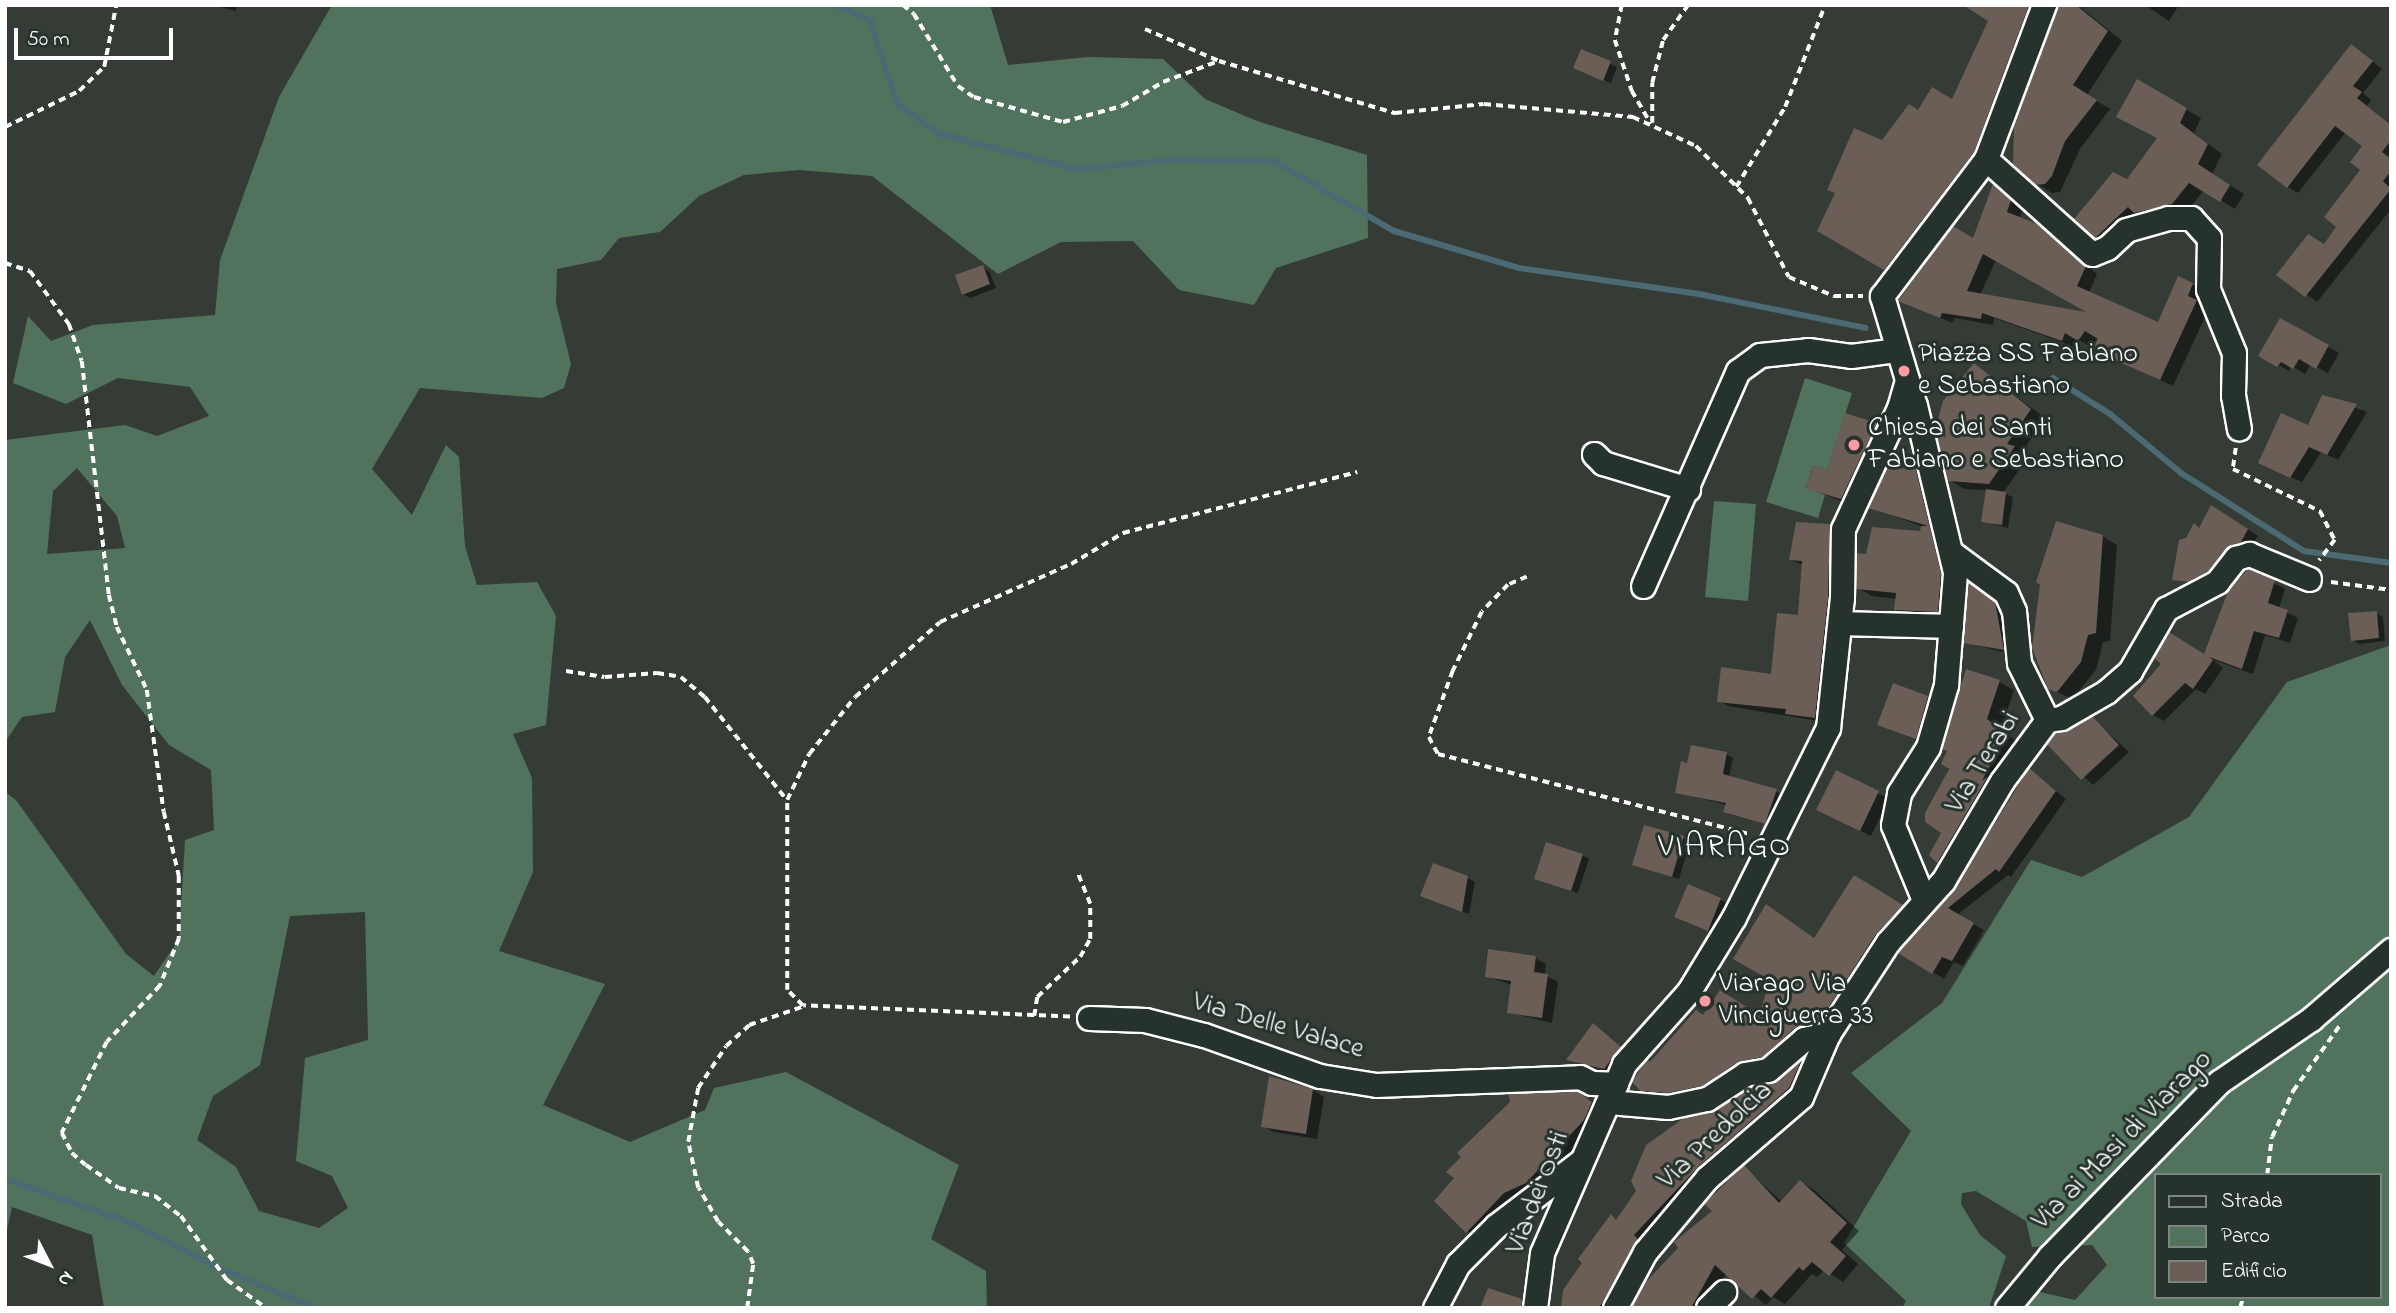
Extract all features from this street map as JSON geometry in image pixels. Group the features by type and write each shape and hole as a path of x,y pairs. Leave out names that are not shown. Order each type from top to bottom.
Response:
{"street":[{"path":"1924,900 1893,825 1899,793 1928,747 1946,685 1951,626 1952,553 1882,296 1986,159 2044,5"},
{"path":"1986,159 2092,254 2106,248 2126,230 2168,218 2191,218 2209,238 2208,289 2234,354 2233,395 2238,428"},
{"path":"1643,586 1738,371 1760,355 1808,350 1850,356 1896,350"},
{"name":"Via dei Osti","path":"1535,1308 1542,1253 1624,1064 1689,991 1773,841 1828,728 1840,623 1843,529 1899,408 1906,380"},
{"path":"1594,454 1603,463 1688,489"},
{"name":"Via Terabi","path":"1924,900 1951,869 2002,781 2047,720 2036,705 2019,663 2014,611 2006,593 1952,553"},
{"path":"2047,720 2061,718 2114,685 2130,671 2166,609 2217,582 2236,558 2249,554 2311,574"},
{"path":"1840,623 1951,626"},
{"name":"Via Predolcia","path":"1615,1308 1645,1252 1707,1178 1801,1097 1828,1034 1888,942 1924,900"},
{"name":"Via ai Masi di Viarago","path":"2007,1308 2050,1256 2219,1082 2352,986 2391,950"},
{"name":"Via Delle Valace","path":"1089,1018 1145,1020 1204,1035 1320,1076 1376,1085 1580,1077 1613,1093 1668,1107 1707,1099 1745,1074 1769,1070 1804,1039 1828,1034"},
{"path":"1434,1308 1458,1264 1496,1226 1582,1160"}],"path":[{"path":"5,127 79,91 104,67 116,5"},
{"path":"903,5 914,14 958,86 974,97 1063,122 1122,106 1163,82 1219,61"},
{"path":"1622,5 1615,40 1619,60 1652,126"},
{"path":"1652,126 1652,83 1663,40 1688,5"},
{"path":"1736,187 1759,157 1785,107 1825,5"},
{"path":"1145,29 1219,61 1395,113 1484,104 1633,117 1696,146 1748,198 1789,277 1834,296 1882,296"},
{"path":"5,263 30,271 69,324 82,361 109,595 117,627 148,690 164,811 179,876 179,939 160,986 107,1042 62,1133 72,1153 119,1188 155,1196 181,1216 227,1280 266,1308"},
{"path":"2238,428 2233,469 2320,511 2335,540 2311,574 2391,590"},
{"path":"803,1006 787,990 787,800 808,754 830,724 909,645 940,622 1071,564 1123,533 1357,472"},
{"path":"1527,577 1508,585 1482,612 1453,671 1429,737 1438,754 1773,841"},
{"path":"566,671 606,677 657,673 681,677 705,696 787,800"},
{"path":"1034,1016 1037,997 1080,957 1090,939 1090,904 1077,872"},
{"path":"2267,1173 2272,1137 2293,1091 2340,1026 2352,986"},
{"path":"747,1308 753,1264 748,1252 718,1222 698,1188 688,1142 698,1088 726,1046 749,1025 803,1006 1089,1018"}],"green space":[{"path":"332,5 990,5 1008,65 1088,57 1163,59 1205,99 1257,121 1367,155 1368,238 1276,268 1254,305 1179,290 1133,241 1061,242 998,274 872,176 799,170 744,175 699,196 660,232 619,238 601,260 557,269 556,303 571,364 564,388 542,398 420,388 372,469 412,515 446,445 459,457 465,546 477,585 537,582 556,616 546,725 513,734 532,778 533,872 499,951 605,984 543,1105 630,1142 705,1110 714,1088 786,1072 959,1165 931,1239 986,1271 987,1308 104,1308 92,1235 12,1207 5,1238 5,792 16,800 126,954 154,976 179,939 185,840 214,830 211,770 169,745 122,685 90,620 65,657 55,712 22,717 5,742 5,440 125,425 157,436 209,416 190,387 118,378 66,404 13,383 28,316 51,341 93,325 215,315 220,260 279,97","holes":["77,468 117,516 125,548 47,554 53,491","365,912 368,1040 305,1058 296,1161 332,1176 348,1208 319,1228 259,1211 236,1167 197,1140 213,1096 260,1065 290,916"]},
{"path":"1805,378 1852,393 1827,470 1813,466 1806,488 1825,495 1818,518 1766,502"},
{"path":"1714,501 1756,504 1748,601 1705,597"},
{"path":"2391,645 2391,1308 2021,1308 2035,1291 2075,1300 2107,1265 2092,1245 2032,1247 2026,1221 1976,1191 1962,1193 1961,1204 1980,1235 2006,1256 1989,1308 1902,1308 1906,1301 1844,1243 1911,1131 1851,1073 1942,1003 2031,860 2082,877 2189,817 2287,682"}],"building":[{"path":"1963,5 2029,5 1974,152 1884,270 1817,231 1835,193 1827,190 1854,128 1882,140 1909,104 1918,110 1932,87 1952,99 1988,21"},
{"path":"2058,5 2076,5 2108,31 2073,85 2097,100 2065,141 2052,176 2045,184 2036,185 2013,164 2014,127"},
{"path":"2351,44 2373,61 2353,86 2362,92 2357,98 2391,125 2391,140 2382,152 2391,159 2391,171 2383,181 2391,189 2305,297 2276,275 2308,234 2324,244 2336,227 2324,217 2360,170 2350,162 2362,146 2335,126 2287,188 2257,165"},
{"path":"1581,49 1611,61 1603,81 1573,68"},
{"path":"2137,79 2187,108 2180,123 2208,144 2198,164 2230,185 2220,202 2189,183 2172,204 2134,213 2128,207 2095,238 2074,219 2113,172 2127,179 2157,138 2116,117"},
{"path":"1993,184 2011,200 2007,212 2037,224 2086,266 2077,286 2158,322 2178,276 2193,283 2188,296 2197,300 2160,380 2092,350 2098,339 2085,331 2078,341 2065,333 2062,341 1982,313 1981,319 1942,313 1940,318 1898,301 1953,226 1973,238","holes":["1983,254 2086,312 1967,291"]},
{"path":"983,265 990,284 962,295 955,275"},
{"path":"2280,318 2329,345 2316,369 2299,359 2293,369 2281,362 2277,367 2258,356"},
{"path":"1974,363 2031,409 2007,444 2015,446 1989,484 1948,481 1935,430 1943,401"},
{"path":"2322,395 2357,404 2327,455 2309,447 2290,478 2258,463 2281,413 2308,425"},
{"name":"Chiesa dei Santi Fabiano e Sebastiano","path":"1845,413 1877,423 1841,499 1806,489 1813,466 1827,470"},
{"path":"1890,460 1915,466 1941,573 1938,612 1894,610 1896,593 1856,589 1857,553 1866,554 1872,527 1920,531 1921,526 1928,526 1868,508"},
{"path":"1986,489 2006,492 2002,525 1981,522"},
{"path":"2211,505 2248,529 2241,542 2226,549 2208,571 2188,582 2172,580 2179,540 2186,538 2194,523 2199,528"},
{"path":"2056,521 2103,535 2096,633 2088,635 2081,662 2057,692 2048,689 2032,648 2040,585 2036,582"},
{"path":"1796,522 1830,524 1828,597 1815,718 1785,714 1786,709 1717,702 1721,667 1771,674 1777,613 1798,615 1802,561 1789,560"},
{"path":"2248,569 2275,580 2268,603 2288,610 2279,638 2254,631 2242,669 2209,657 2213,660 2193,689 2185,683 2152,716 2133,696 2161,664 2154,658 2169,632 2204,654 2229,589"},
{"path":"1968,582 1995,602 2004,650 1963,643"},
{"path":"2377,611 2379,638 2351,641 2348,613"},
{"path":"1966,669 2000,680 1987,719 2006,734 1982,781 1988,776 1937,863 1929,855 1941,833 1925,822 1925,813 1949,769 1941,764 1947,751 1942,749"},
{"path":"1893,683 1928,696 1916,739 1877,725"},
{"path":"2092,716 2119,745 2081,780 2047,744 2055,733"},
{"path":"1691,745 1727,752 1723,774 1777,789 1765,824 1723,812 1726,803 1675,793 1681,761 1687,763"},
{"path":"2029,768 2056,791 1999,872 1996,869 1948,908 1974,923 1952,961 1942,957 1932,974 1898,953 1955,888"},
{"path":"1836,770 1879,791 1860,831 1816,810"},
{"path":"1644,825 1684,836 1672,877 1632,865"},
{"path":"1546,842 1583,854 1571,891 1534,879"},
{"path":"1433,863 1468,876 1462,912 1420,896"},
{"path":"1854,875 1903,905 1876,934 1819,1022 1795,1028 1762,1057 1738,1062 1702,1086 1667,1093 1641,1091 1632,1082 1647,1059 1650,1062 1696,1010 1703,1015 1720,990 1759,1015 1770,980 1733,959 1766,904 1814,938"},
{"path":"1688,884 1721,898 1708,931 1674,917"},
{"path":"1488,949 1536,956 1534,972 1548,974 1542,1018 1507,1013 1511,981 1485,977"},
{"path":"1593,1023 1621,1047 1604,1069 1566,1060"},
{"path":"1802,1059 1789,1088 1698,1167 1634,1235 1638,1239 1599,1308 1561,1308 1563,1290 1582,1263 1578,1259 1611,1214 1616,1220 1636,1191 1631,1181 1646,1145 1684,1118 1710,1113 1750,1087 1777,1081"},
{"path":"1269,1076 1313,1089 1306,1134 1261,1127"},
{"path":"1577,1091 1592,1102 1584,1120 1526,1183 1504,1193 1466,1233 1434,1201 1454,1178 1446,1172 1461,1157 1457,1153 1510,1102 1508,1094"},
{"path":"1744,1165 1779,1203 1800,1180 1847,1223 1830,1242 1846,1256 1829,1276 1812,1262 1803,1271 1799,1267 1771,1298 1761,1289 1752,1299 1715,1265 1691,1308 1631,1308 1642,1286 1678,1248 1674,1242 1712,1211 1704,1204"},
{"path":"1488,1288 1522,1299 1521,1308 1480,1308"}],"waterway":[{"path":"834,5 870,20 897,104 940,134 1077,169 1171,160 1274,161 1394,231 1519,268 1699,294 1866,328"},
{"path":"2053,378 2110,414 2181,473 2304,551 2391,563"},
{"path":"5,1179 131,1223 214,1266 316,1308"}],"place":[{"name":"Piazza SS Fabiano e Sebastiano","path":"1904,371"},
{"name":"Chiesa dei Santi Fabiano e Sebastiano","path":"1854,445"},
{"name":"Viarago Via Vinciguerra 33","path":"1705,1001"}],"district":[{"name":"VIARAGO","path":"1725,848"}]}
